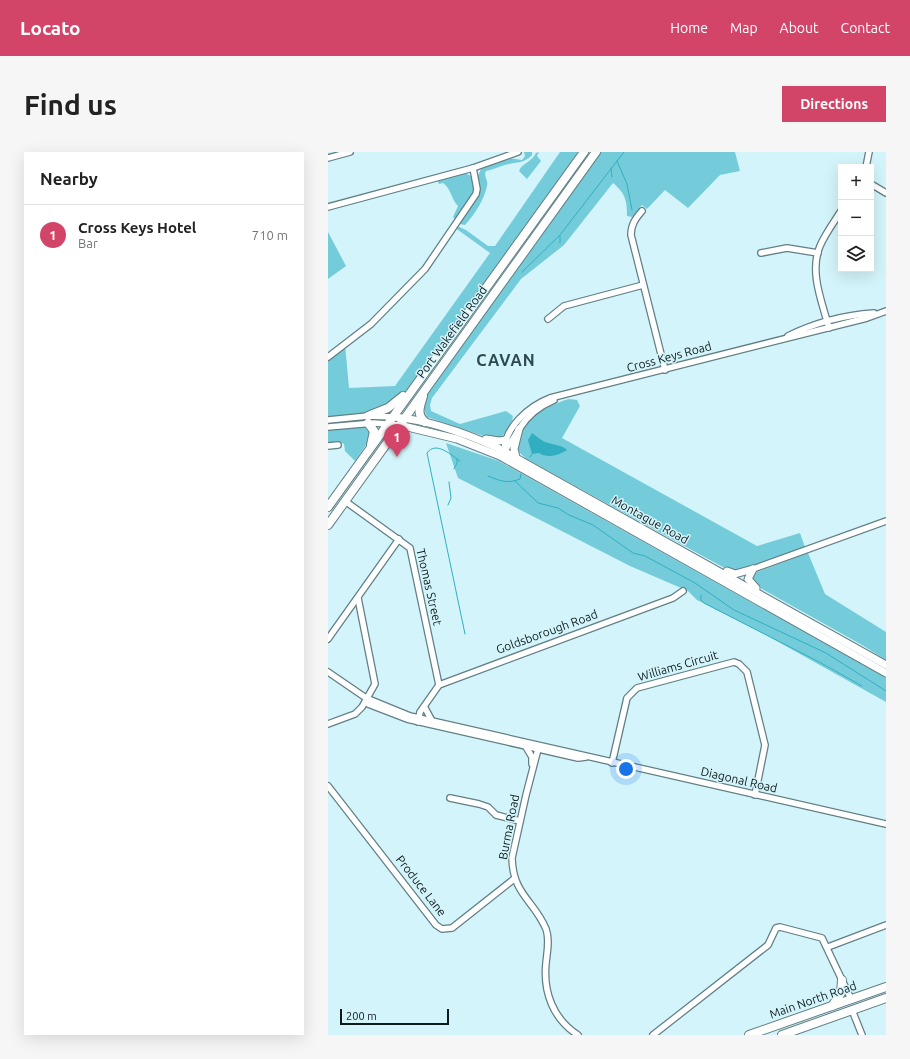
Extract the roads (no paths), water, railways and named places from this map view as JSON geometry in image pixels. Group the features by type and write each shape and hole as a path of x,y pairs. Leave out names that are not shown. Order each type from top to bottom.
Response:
{"highway":[{"name":"Port Wakefield Road","path":"329,506 584,152"},
{"name":"Port Wakefield Road","path":"328,525 596,152"},
{"path":"370,450 374,431 368,420 397,402 424,373"},
{"path":"425,390 419,412 425,422"},
{"path":"329,506 339,500 345,501"},
{"path":"832,1006 841,993 842,980"},
{"name":"Main North Road","path":"749,1035 886,987"},
{"name":"Main North Road","path":"782,1035 886,998"},
{"path":"836,1016 851,999"},
{"path":"756,1035 763,1030"}],"main road":[{"name":"Montague Road","path":"391,420 405,418 425,422 478,439 504,451 886,665"},
{"name":"Montague Road","path":"399,425 439,433 481,447 535,475 886,673"},
{"path":"516,457 514,450 519,428"},
{"path":"453,431 468,433 494,441 506,440"},
{"path":"481,447 504,451 506,456 535,475"},
{"path":"699,560 734,574 754,569"},
{"path":"754,569 749,576 749,581 769,599"}],"street":[{"path":"328,158 350,152"},
{"path":"328,207 473,168 518,152"},
{"path":"867,164 869,152"},
{"path":"328,358 371,324 425,269 476,194 477,189 473,168"},
{"path":"874,186 886,193"},
{"path":"642,211 634,219 630,235 665,370"},
{"path":"828,325 816,275 818,253 822,241 838,216"},
{"path":"761,253 787,248 818,253"},
{"path":"548,319 564,306 642,285"},
{"name":"Cross Keys Road","path":"504,451 506,440 516,423 530,409 550,398 665,370 828,325 867,318 883,312"},
{"name":"Cross Keys Road","path":"504,451 509,446 519,428 537,409 561,396"},
{"path":"328,420 391,420 399,425"},
{"path":"328,427 368,420"},
{"path":"328,446 338,445"},
{"name":"Thomas Street","path":"345,501 410,548 439,685"},
{"path":"754,569 886,521"},
{"path":"328,639 399,539"},
{"name":"Goldsborough Road","path":"439,685 673,598 683,591"},
{"path":"328,724 355,714 375,684 358,598"},
{"name":"Williams Circuit","path":"612,763 627,698 637,688 734,662 739,664 746,672 765,739 765,753 755,794"},
{"name":"Diagonal Road","path":"328,672 365,700"},
{"name":"Diagonal Road","path":"328,677 365,700 388,712 528,744 579,753 586,757 886,824"},
{"path":"420,720 426,706 439,685"},
{"path":"426,706 432,721"},
{"name":"Diagonal Road","path":"420,720 432,721 528,744"},
{"path":"528,744 538,749"},
{"path":"528,744 532,757 532,770"},
{"name":"Diagonal Road","path":"538,749 578,758 586,757"},
{"name":"Burma Road","path":"538,749 512,858 514,879 546,930 548,942 545,968 546,988 551,1005 562,1022 578,1035"},
{"name":"Produce Lane","path":"328,786 436,925 442,929 452,928 514,879"},
{"path":"450,798 480,804 488,807 496,814 520,821"},
{"path":"828,947 886,925"},
{"path":"653,1035 768,944 776,928 780,927 822,938 828,947 851,999"},
{"path":"852,1010 862,1035"}],"waterway":[{"path":"522,272 560,235 624,152"},
{"path":"617,161 627,184 632,210"},
{"path":"611,168 612,177"},
{"path":"560,236 560,243"},
{"path":"460,461 439,448 431,449 427,453 465,634"},
{"path":"454,469 457,459"},
{"path":"488,476 508,482 520,479 521,474"},
{"path":"515,481 538,503 558,508 569,515 593,525 633,553 645,556 695,583 734,610 826,653 886,691"},
{"path":"448,505 451,498 449,482"},
{"path":"701,595 701,600 704,603 821,663 862,686"}],"place":[{"name":"Cross Keys Hotel","path":"397,457"}],"district":[{"name":"CAVAN","path":"506,360"}]}
